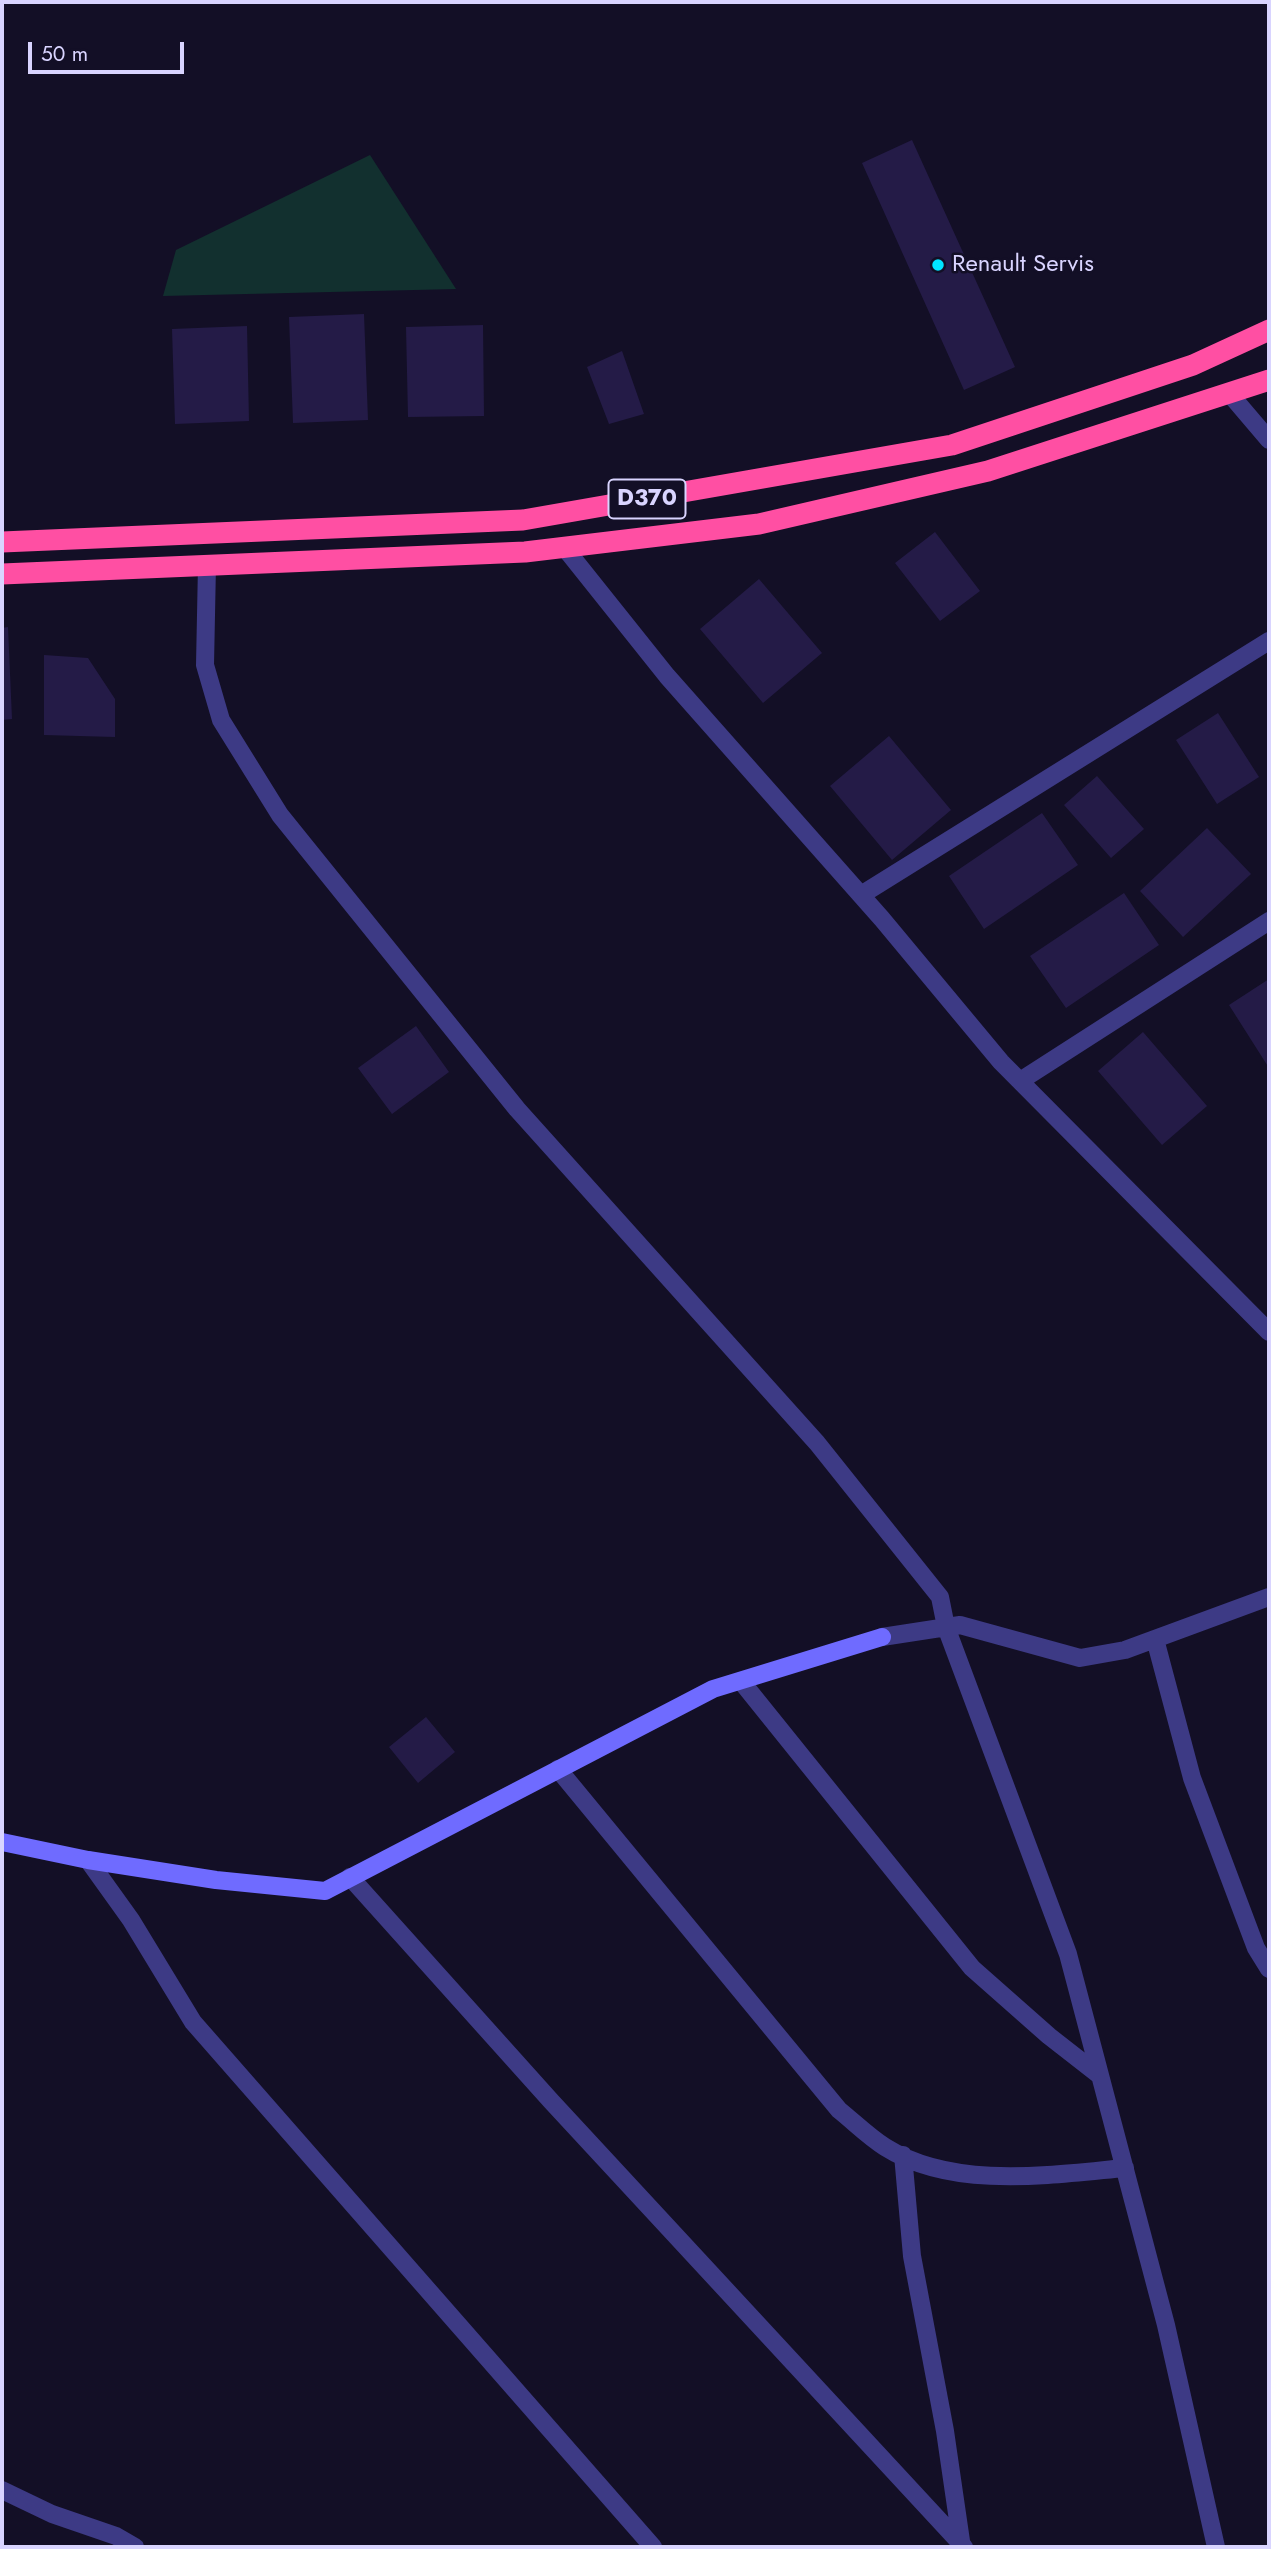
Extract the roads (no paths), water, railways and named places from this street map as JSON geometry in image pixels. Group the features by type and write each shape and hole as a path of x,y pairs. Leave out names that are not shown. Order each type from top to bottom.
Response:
{"highway":[{"name":"D370","path":"2,542 523,520 953,445 1193,365 1269,330"},
{"name":"D370","path":"2,574 525,552 759,524 988,471 1269,380"}],"street":[{"path":"1229,393 1269,440"},
{"path":"564,547 667,676 861,895 1020,1081 1269,1332"},
{"path":"208,565 205,665 221,720 280,815 517,1109 817,1443 940,1597 946,1627 1068,1954 1166,2325 1216,2547"},
{"path":"861,895 1269,641"},
{"path":"1020,1081 1269,921"},
{"path":"2,1842 88,1860 216,1880 325,1891 713,1689 882,1637 960,1625 1080,1658 1125,1650 1269,1597"},
{"path":"1155,1639 1192,1778 1256,1948 1269,1969"},
{"path":"741,1681 972,1968 1049,2036 1100,2075"},
{"path":"558,1769 839,2110 886,2148 928,2166 1015,2178 1125,2168"},
{"path":"88,1860 131,1920 193,2022 653,2547"},
{"path":"351,1877 561,2111 962,2544"},
{"path":"903,2155 912,2256 945,2431 962,2544"},
{"path":"2,2490 52,2514 116,2536 135,2547"}],"place":[{"name":"Renault Servis","path":"938,265"}]}
